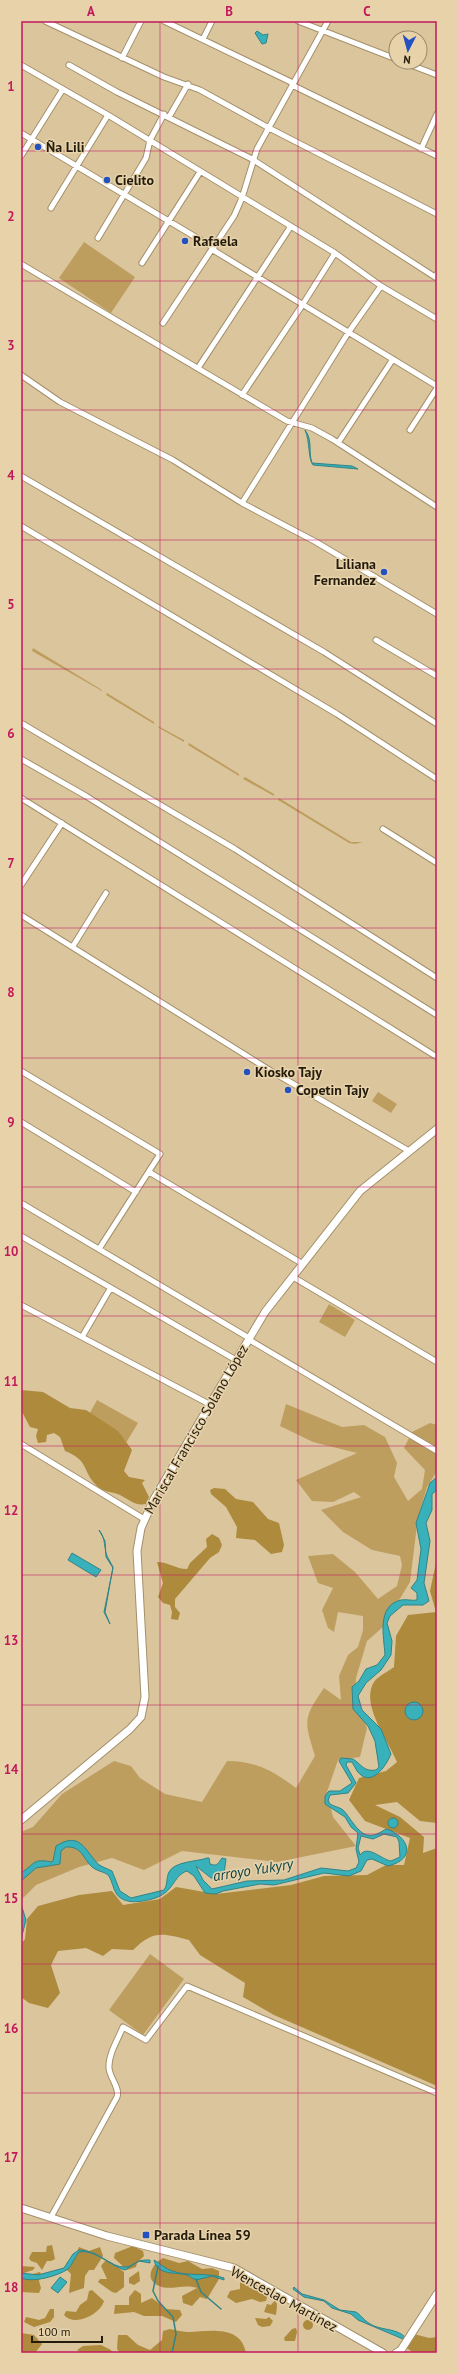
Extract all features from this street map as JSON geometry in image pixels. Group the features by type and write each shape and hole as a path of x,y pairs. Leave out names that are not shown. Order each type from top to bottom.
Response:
{"main road":[{"name":"Mariscal Francisco Solano López","path":"21,1820 130,1729 141,1717 144,1709 145,1692 137,1560 139,1536 144,1519 248,1338 293,1276 360,1190 437,1129"},
{"name":"Wenceslao Martínez","path":"21,2208 108,2236 234,2268 254,2278 320,2318 383,2353"},
{"path":"400,2352 437,2294"}],"street":[{"path":"45,21 164,77 188,84 269,128 437,214"},
{"path":"122,58 141,21"},
{"path":"164,21 437,156"},
{"path":"203,39 212,21"},
{"path":"298,21 388,56"},
{"path":"162,323 214,249 242,198 252,159 328,21"},
{"path":"21,65 150,140 242,198 291,226 335,253 381,286 437,319"},
{"path":"69,65 252,159 435,277 437,274"},
{"path":"424,70 437,75"},
{"path":"98,238 146,158 150,140 188,84"},
{"path":"21,156 63,89"},
{"path":"421,148 437,114"},
{"path":"51,208 108,115"},
{"path":"21,133 169,221 257,277 437,387 410,430"},
{"path":"142,263 200,172"},
{"path":"198,368 291,226"},
{"path":"242,395 335,253"},
{"path":"21,264 292,424 312,428 338,443 436,504"},
{"path":"242,503 348,333 381,286"},
{"path":"338,443 393,359"},
{"path":"21,375 60,402 173,460 242,503 316,542 437,614"},
{"path":"21,476 324,652 437,724"},
{"path":"21,526 337,714 437,779"},
{"path":"376,640 437,676"},
{"path":"21,724 235,849 437,978"},
{"path":"21,759 86,796 437,1015"},
{"path":"21,798 437,1057"},
{"path":"21,885 62,823"},
{"path":"383,829 437,862"},
{"path":"73,946 106,893"},
{"path":"21,915 73,946 271,1071 409,1151"},
{"path":"21,1071 160,1154 99,1249"},
{"path":"21,1122 136,1192"},
{"path":"149,1172 303,1264"},
{"path":"21,1203 437,1451"},
{"path":"21,1236 236,1360"},
{"path":"293,1276 437,1362"},
{"path":"82,1337 110,1288"},
{"path":"21,1305 210,1404"},
{"path":"21,1444 144,1519"},
{"path":"51,2217 117,2097 118,2091 110,2074 109,2063 123,2027 146,2040 187,1986 437,2094"}],"shaded area":[{"path":"84,242 135,277 111,313 59,278"},
{"path":"33,648 102,690 102,691 32,651"},
{"path":"107,693 154,722 154,724 106,695"},
{"path":"158,726 184,740 184,742 159,728"},
{"path":"189,743 239,774 239,776 188,745"},
{"path":"245,777 274,794 274,796 243,779"},
{"path":"279,798 351,842 363,842 355,844 349,843 278,800"},
{"path":"378,1092 397,1104 391,1113 372,1101"},
{"path":"329,1304 355,1320 345,1337 319,1322"},
{"path":"21,1390 43,1392 70,1408 86,1410 118,1431 132,1450 124,1471 129,1477 145,1480 142,1483 149,1497 146,1504 132,1502 120,1495 105,1491 97,1486 82,1462 65,1451 60,1437 54,1433 47,1435 46,1442 38,1443 36,1436 38,1429 30,1427 21,1410"},
{"path":"97,1400 138,1423 126,1443 86,1420"},
{"path":"286,1404 342,1427 364,1425 385,1437 397,1463 394,1477 408,1501 422,1489 425,1470 404,1448 412,1432 430,1423 437,1425 437,1471 427,1487 418,1517 410,1582 383,1627 367,1641 356,1678 355,1697 367,1728 360,1757 338,1760 327,1792 333,1817 356,1846 277,1862 182,1851 144,1870 112,1858 79,1867 36,1885 21,1900 21,1832 33,1827 62,1794 114,1761 131,1766 140,1778 165,1794 202,1802 227,1761 237,1761 264,1768 296,1788 315,1756 307,1727 309,1713 324,1688 341,1700 339,1676 348,1655 358,1647 363,1630 363,1616 338,1612 334,1632 328,1628 322,1610 333,1588 318,1583 308,1556 333,1554 355,1572 378,1599 397,1586 402,1565 400,1556 372,1550 343,1532 321,1510 361,1497 354,1492 333,1502 312,1501 296,1480 357,1453 313,1442 280,1426"},
{"path":"214,1488 225,1489 236,1499 253,1502 268,1519 279,1523 284,1545 282,1552 271,1554 255,1540 236,1538 237,1527 226,1507 211,1494 210,1490"},
{"path":"212,1534 219,1538 222,1545 219,1552 210,1558 175,1599 175,1607 180,1613 178,1620 171,1619 172,1612 170,1605 163,1603 158,1597 163,1583 157,1562 187,1569 190,1563 207,1547 206,1539"},
{"path":"437,1558 437,1823 420,1821 397,1802 375,1805 400,1817 424,1837 423,1853 437,1848 437,2086 274,2015 243,1997 245,1983 200,1955 189,1940 172,1936 153,1936 133,1950 112,1949 103,1956 86,1948 58,1951 51,1965 60,1993 48,2008 29,2003 21,1997 21,1944 25,1939 27,1919 38,1906 79,1895 112,1891 123,1905 160,1899 176,1887 216,1894 291,1885 324,1876 367,1875 386,1865 404,1865 410,1838 365,1821 349,1800 359,1778 386,1771 397,1762 377,1722 370,1701 371,1691 374,1682 394,1667 396,1636 408,1615 436,1612 430,1591"},
{"path":"150,1954 184,1979 143,2035 109,2010"},
{"path":"52,2245 55,2259 47,2261 42,2270 37,2263 31,2261 29,2258 32,2252 46,2252 47,2246"},
{"path":"133,2246 143,2251 144,2256 137,2263 136,2267 127,2270 114,2258 115,2253"},
{"path":"79,2247 89,2251 100,2247 103,2256 94,2270 89,2270 85,2276 84,2288 69,2293 71,2274 65,2268 67,2262 74,2260"},
{"path":"163,2258 179,2263 188,2261 202,2269 212,2268 219,2271 219,2279 207,2299 200,2297 192,2306 183,2303 182,2296 197,2288 186,2286 166,2288 153,2282 151,2279 151,2271 156,2263"},
{"path":"105,2261 109,2261 124,2272 124,2287 116,2293 112,2292 98,2282 100,2279 107,2279 101,2266"},
{"path":"21,2266 35,2267 33,2270 21,2274"},
{"path":"139,2271 140,2281 134,2285 129,2283 129,2278"},
{"path":"40,2272 41,2274 39,2281 41,2288 39,2293 21,2292 21,2277"},
{"path":"244,2280 252,2289 256,2290 260,2284 269,2289 266,2301 260,2302 252,2299 236,2303 227,2297 230,2291 240,2289 240,2282"},
{"path":"92,2290 104,2301 102,2306 97,2311 80,2320 74,2320 64,2315 66,2311 76,2312 80,2305 87,2300 89,2291"},
{"path":"135,2290 141,2294 141,2303 152,2298 166,2309 180,2310 182,2315 176,2322 162,2316 144,2316 134,2312 114,2314 115,2305 129,2305 129,2297"},
{"path":"276,2299 276,2315 264,2312 267,2304 271,2305"},
{"path":"50,2309 54,2309 54,2317 50,2322 34,2327 24,2322 26,2317 39,2320 45,2318"},
{"path":"269,2317 273,2321 270,2326 262,2327 258,2325 255,2318 266,2319"},
{"path":"306,2320 310,2320 312,2321 312,2329 306,2330 303,2327 303,2323"},
{"path":"296,2328 297,2332 295,2341 285,2341 284,2338 292,2329"},
{"path":"170,2329 187,2332 215,2331 231,2334 238,2338 243,2344 246,2353 120,2353 117,2349 118,2335 127,2335 138,2345 150,2350 162,2340 163,2331"},
{"path":"21,2333 34,2335 42,2344 35,2353 21,2353"},
{"path":"414,2334 429,2338 437,2337 437,2353 414,2353 405,2347"},
{"path":"101,2345 111,2350 112,2353 82,2353 77,2350 83,2346"}],"water":[{"path":"257,31 263,35 268,34 266,43 262,44 255,33"},
{"path":"305,430 310,442 310,455 312,463 352,466 358,469 313,465 311,462 310,459 308,439"},
{"path":"437,1477 437,1490 432,1494 432,1510 426,1523 430,1541 424,1583 429,1601 423,1605 403,1605 390,1616 387,1623 392,1641 391,1655 381,1670 366,1683 358,1696 362,1710 381,1729 391,1754 382,1769 373,1777 368,1778 362,1776 357,1771 352,1762 347,1762 346,1765 356,1783 348,1793 330,1795 328,1801 343,1810 362,1833 373,1835 387,1829 401,1837 407,1848 403,1858 397,1863 388,1866 372,1859 367,1860 361,1871 349,1876 324,1873 274,1885 260,1884 223,1891 216,1894 205,1893 194,1876 187,1871 178,1877 165,1893 152,1899 132,1902 119,1897 109,1876 91,1866 76,1849 66,1847 61,1851 60,1864 36,1868 21,1881 21,1873 37,1861 53,1861 56,1846 71,1840 81,1844 98,1864 112,1871 120,1891 131,1898 164,1890 168,1874 172,1868 181,1864 207,1858 209,1858 210,1864 215,1865 218,1864 222,1858 226,1859 224,1874 218,1878 211,1878 196,1866 203,1880 212,1889 247,1881 284,1880 321,1868 348,1871 356,1868 359,1862 356,1849 358,1833 351,1827 345,1817 325,1804 325,1796 329,1791 340,1791 352,1783 339,1761 341,1758 353,1759 363,1768 369,1770 376,1770 379,1767 375,1741 368,1726 353,1709 352,1687 359,1681 366,1669 377,1665 385,1655 383,1623 388,1609 393,1603 401,1600 417,1600 417,1593 411,1588 417,1580 421,1549 416,1523 430,1483","holes":["384,1834 397,1837 399,1842 400,1857 391,1861 367,1851 360,1855 358,1848 361,1836 373,1839"]},
{"path":"106,1551 107,1556 113,1568 106,1557"},
{"path":"72,1553 101,1570 96,1577 68,1560"},
{"path":"112,1575 105,1612 110,1624 104,1612"},
{"path":"414,1702 420,1705 423,1711 420,1717 414,1720 408,1717 405,1711 408,1705"},
{"path":"391,1818 395,1818 397,1819 397,1827 391,1828 388,1825 388,1821"},
{"path":"21,1904 26,1920 21,1939"},
{"path":"79,2250 97,2255 79,2252 68,2269 64,2272 45,2278 32,2280 21,2278 21,2273 38,2275 64,2268 73,2254"},
{"path":"97,2255 120,2267 128,2267 138,2262 125,2270"},
{"path":"150,2260 150,2263 140,2261"},
{"path":"154,2260 167,2269 179,2273 218,2276 224,2278 224,2280 212,2276 196,2280 187,2275 163,2271 159,2269"},
{"path":"60,2277 67,2282 58,2293 51,2288"},
{"path":"294,2287 302,2294 324,2300 340,2310 356,2312 371,2324 398,2332 405,2337 403,2339 358,2320 351,2314 332,2308 324,2301 304,2297 293,2289"}],"waterway":[{"path":"158,2266 153,2291 158,2301 173,2317 176,2334 172,2353"},
{"path":"196,2279 201,2292 221,2309"}],"place":[{"name":"Ña Lili","path":"38,147"},
{"name":"Cielito","path":"107,180"},
{"name":"Rafaela","path":"185,241"},
{"name":"Liliana Fernandez","path":"384,572"},
{"name":"Kiosko Tajy","path":"247,1072"},
{"name":"Copetin Tajy","path":"288,1090"},
{"name":"Parada Línea 59","path":"146,2235"}],"water label":[{"name":"arroyo Yukyry","path":"253,1870"}]}
